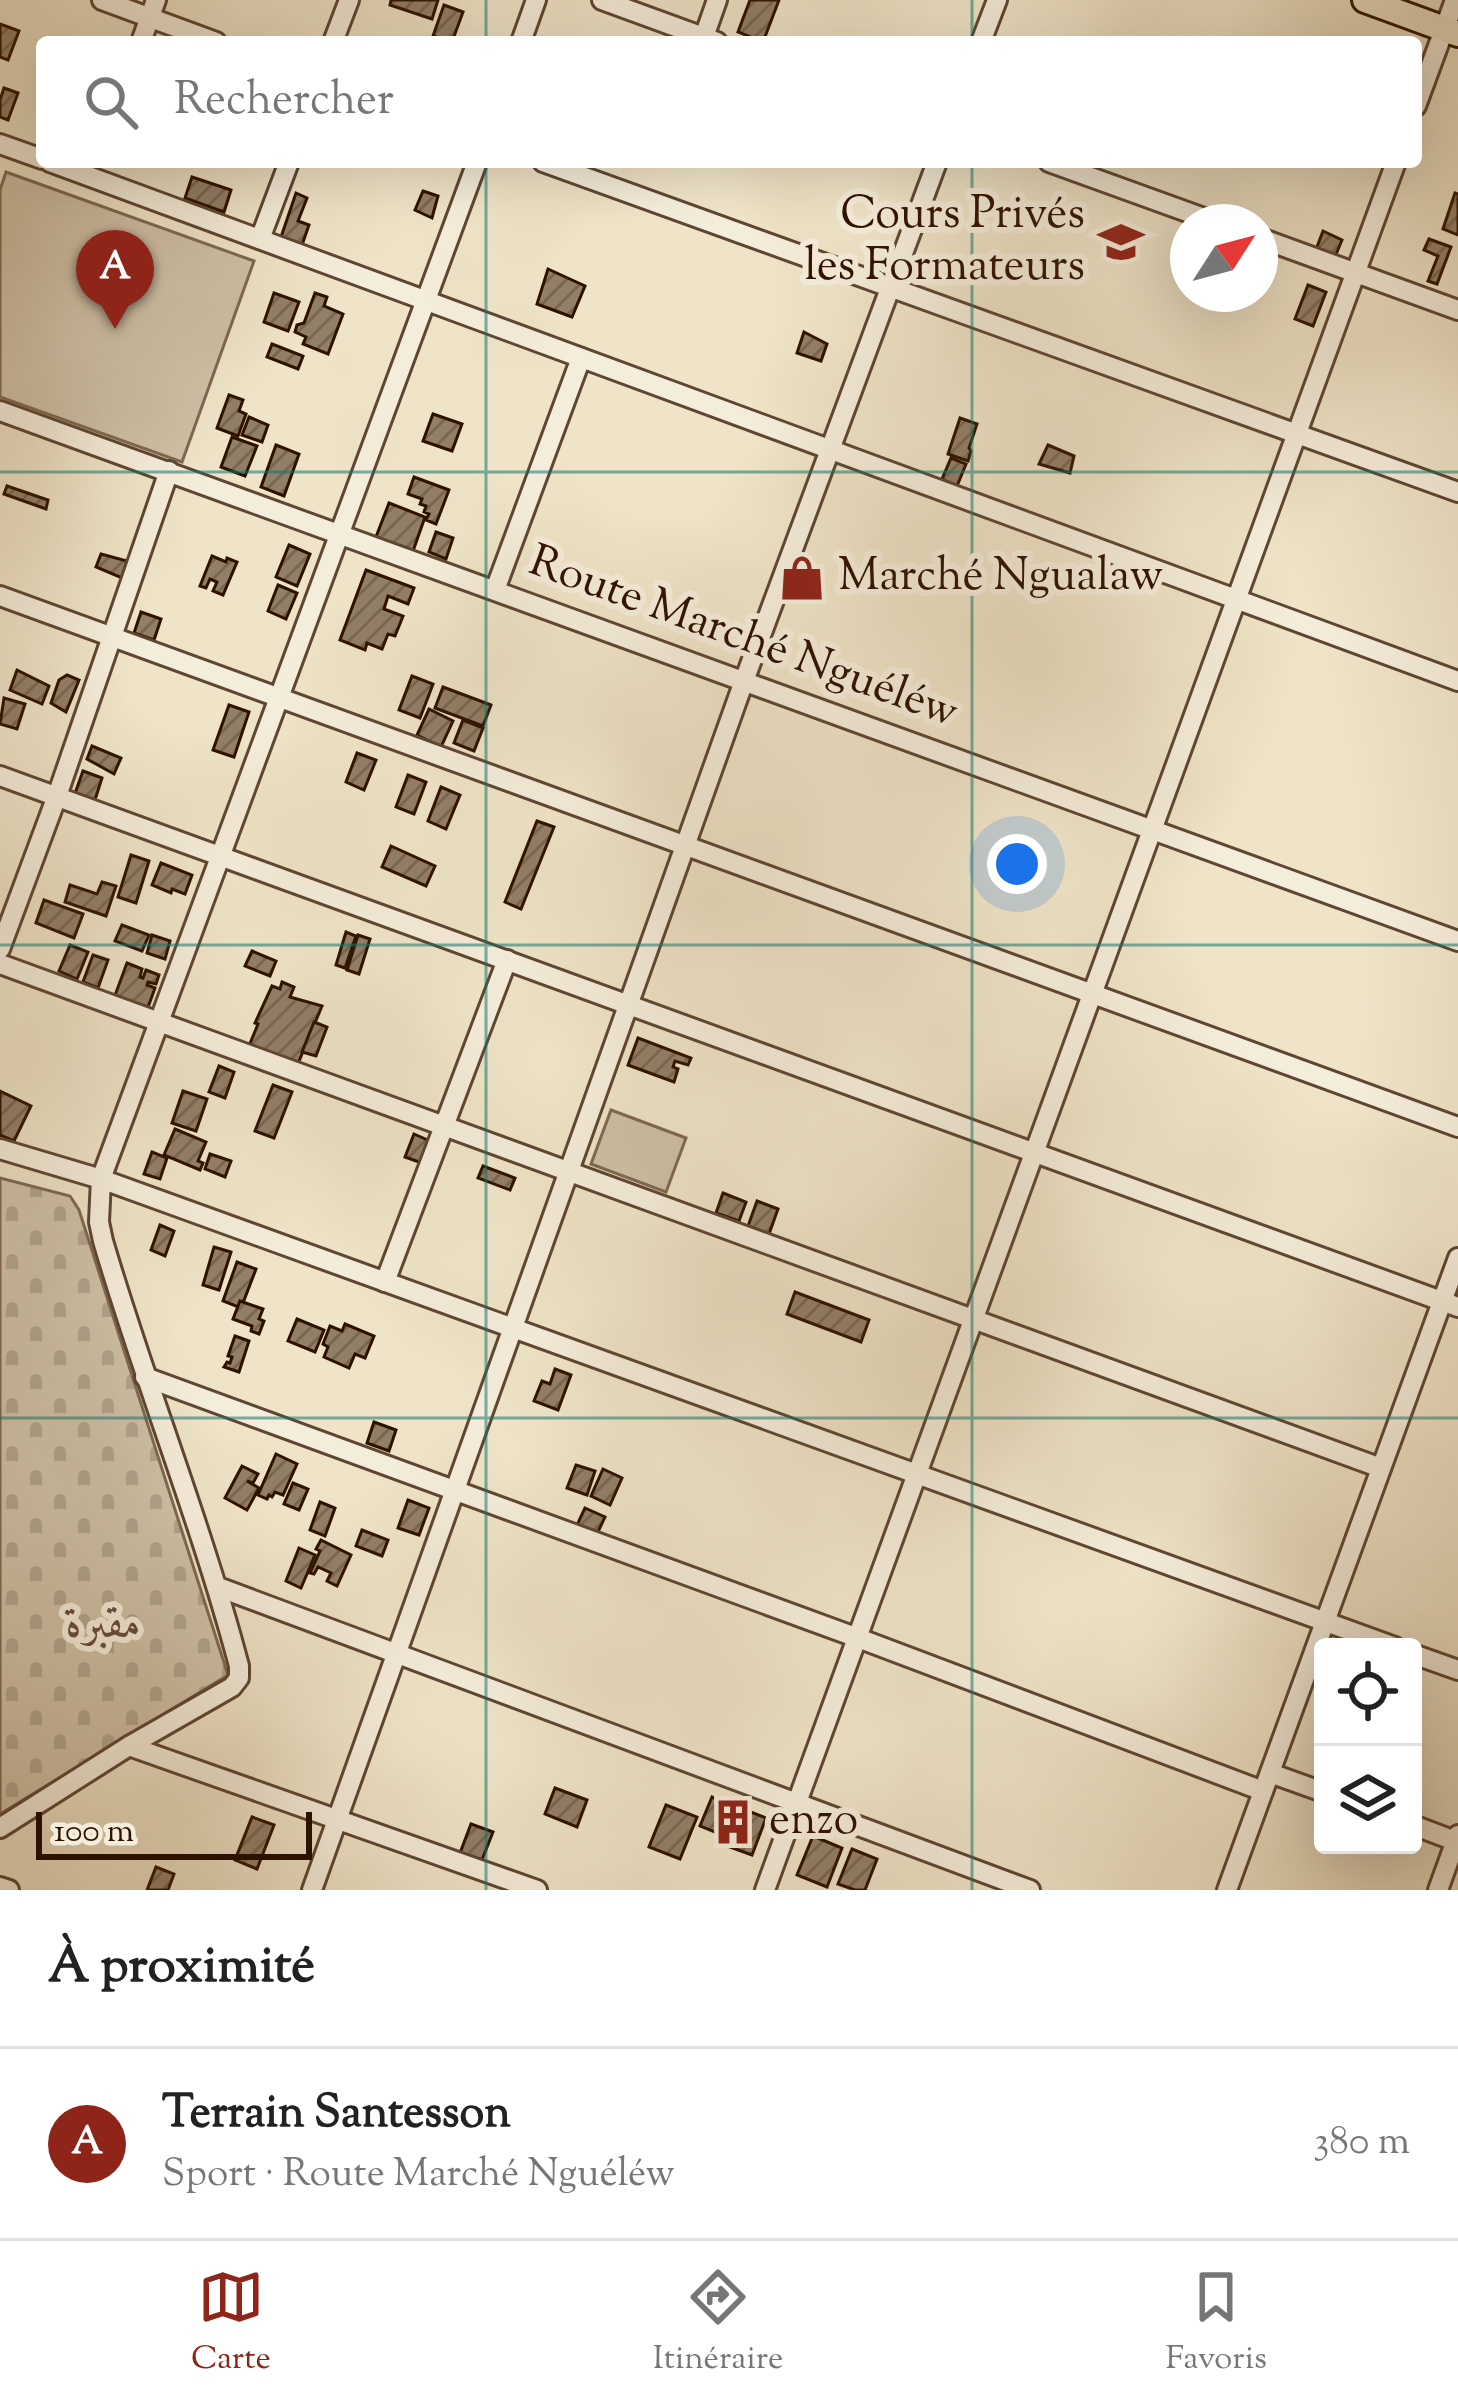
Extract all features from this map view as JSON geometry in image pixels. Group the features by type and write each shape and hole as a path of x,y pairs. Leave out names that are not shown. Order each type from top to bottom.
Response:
{"main road":[{"path":"1365,0 1451,32"}],"street":[{"path":"102,0 153,9 205,36"},
{"path":"335,36 349,0"},
{"path":"523,36 536,0"},
{"path":"602,0 703,36"},
{"path":"711,36 717,0"},
{"path":"983,36 997,0"},
{"path":"1422,93 1451,32 1455,0"},
{"path":"0,144 36,157"},
{"path":"260,239 287,168"},
{"path":"0,1828 232,1687 239,1678 218,1587 145,1377 99,1222 101,1179 475,168"},
{"path":"560,168 1458,493"},
{"path":"312,1890 744,681 935,168"},
{"path":"1066,168 1170,206"},
{"path":"765,1890 1394,168"},
{"path":"94,170 260,239 1458,681"},
{"path":"1278,245 1458,310"},
{"path":"495,590 581,358"},
{"name":"Route Marché Nguéléw","path":"0,411 1458,941"},
{"path":"0,949 170,471"},
{"path":"0,596 1458,1127"},
{"path":"0,776 1450,1304"},
{"path":"385,1282 507,960"},
{"path":"0,964 1381,1468"},
{"path":"0,1149 101,1179 1370,1638"},
{"path":"1227,1890 1381,1468 1450,1304 1458,1258"},
{"path":"145,1377 858,1638 1266,1782 1314,1790"},
{"path":"218,1587 1030,1890"},
{"path":"1422,1657 1458,1670"},
{"path":"129,1746 537,1890"},
{"path":"1422,1829 1457,1839 1438,1890"},
{"path":"0,1887 9,1890"}],"green space":[{"path":"6,172 254,261 182,462 0,397 0,190"},
{"path":"611,1110 686,1138 666,1192 591,1164"},
{"name":"مقبرة","path":"0,1178 70,1196 79,1210 228,1675 0,1814"}],"building":[{"path":"391,0 438,0 432,19 390,5"},
{"path":"750,0 779,0 765,36 738,32"},
{"path":"444,5 463,12 454,36 433,36"},
{"path":"0,24 19,31 8,60 0,57"},
{"path":"4,88 18,93 8,120 0,117"},
{"path":"192,177 231,190 224,212 185,198"},
{"path":"423,191 438,196 432,218 415,210"},
{"path":"296,193 307,198 298,221 309,225 302,245 281,237"},
{"path":"1458,194 1458,235 1443,229"},
{"path":"1323,231 1342,240 1334,259 1315,252"},
{"path":"1429,239 1451,247 1437,284 1428,281 1438,256 1424,250"},
{"path":"548,269 585,286 572,317 537,304"},
{"path":"1308,285 1326,292 1313,326 1295,319"},
{"path":"274,293 299,302 288,331 264,322"},
{"path":"315,293 327,297 324,306 343,314 328,354 303,344 306,337 295,332 304,323"},
{"path":"804,332 827,344 821,361 797,353"},
{"path":"272,344 303,356 298,369 267,357"},
{"path":"229,395 243,400 239,411 246,414 238,436 217,428"},
{"path":"433,414 462,424 452,451 423,441"},
{"path":"249,417 268,425 262,442 242,435"},
{"path":"960,418 977,424 968,461 948,454"},
{"path":"232,437 257,446 245,476 221,467"},
{"path":"276,445 299,454 284,496 261,487"},
{"path":"1048,445 1074,456 1070,473 1039,464"},
{"path":"951,458 966,464 957,486 942,479"},
{"path":"414,477 449,490 436,524 426,520 429,514 420,504 422,499 408,494"},
{"path":"7,486 48,500 46,509 4,494"},
{"path":"389,503 425,517 413,551 376,537"},
{"path":"436,532 453,538 446,559 429,552"},
{"path":"289,545 310,554 297,586 276,577"},
{"path":"101,554 127,561 122,578 96,567"},
{"path":"212,556 237,562 223,595 213,591 217,582 210,579 206,588 200,586"},
{"path":"366,570 414,588 408,604 388,596 384,609 403,616 395,636 388,634 382,649 367,643 365,650 340,640"},
{"path":"278,585 297,593 286,619 268,611"},
{"path":"141,612 161,619 154,640 134,633"},
{"path":"17,670 49,686 42,704 10,690"},
{"path":"67,675 79,680 66,712 51,703 59,680"},
{"path":"412,676 433,684 420,718 399,710"},
{"path":"443,687 491,705 483,726 435,708"},
{"path":"4,698 25,704 17,729 0,724"},
{"path":"229,705 249,712 234,757 213,750"},
{"path":"429,709 453,721 441,747 417,735"},
{"path":"463,720 483,728 474,751 454,743"},
{"path":"92,746 121,758 114,774 87,759"},
{"path":"357,753 376,760 364,790 346,782"},
{"path":"83,771 102,778 93,806 73,799"},
{"path":"408,775 426,782 414,814 396,807"},
{"path":"441,787 460,795 446,829 428,821"},
{"path":"537,821 554,827 521,909 505,902"},
{"path":"391,846 435,866 426,886 382,867"},
{"path":"131,855 149,861 136,903 118,897"},
{"path":"161,863 192,875 185,894 152,885"},
{"path":"102,882 116,886 106,916 65,902 70,885 97,894"},
{"path":"44,900 83,914 74,938 36,923"},
{"path":"122,925 149,935 142,951 115,941"},
{"path":"346,932 356,936 345,968 336,965"},
{"path":"152,935 170,941 165,959 147,953"},
{"path":"358,935 370,939 359,974 347,970"},
{"path":"70,945 88,952 77,979 59,971"},
{"path":"252,951 276,961 270,976 245,966"},
{"path":"93,955 108,960 98,988 83,982"},
{"path":"127,963 142,969 140,977 146,970 159,975 156,984 148,982 155,988 147,1010 114,998"},
{"path":"282,982 294,987 290,997 322,1006 297,1066 249,1046 272,986 280,989"},
{"path":"314,1022 327,1027 316,1056 302,1052"},
{"path":"638,1038 691,1058 688,1065 675,1061 674,1082 628,1065"},
{"path":"219,1066 234,1072 225,1098 209,1092"},
{"path":"273,1085 292,1092 274,1138 255,1131"},
{"path":"0,1091 31,1106 14,1141 0,1135"},
{"path":"183,1091 207,1099 196,1131 172,1123"},
{"path":"175,1129 206,1142 198,1161 203,1163 200,1170 164,1155"},
{"path":"414,1134 430,1141 422,1163 405,1157"},
{"path":"152,1152 167,1158 160,1179 144,1174"},
{"path":"210,1154 231,1161 225,1177 205,1169"},
{"path":"483,1166 515,1178 510,1190 478,1178"},
{"path":"723,1193 746,1202 739,1221 716,1213"},
{"path":"757,1201 778,1209 769,1234 748,1226"},
{"path":"160,1225 174,1231 165,1256 151,1250"},
{"path":"214,1247 231,1252 219,1290 203,1285"},
{"path":"237,1262 256,1269 241,1308 223,1301"},
{"path":"795,1292 869,1320 861,1342 787,1314"},
{"path":"240,1301 263,1309 259,1334 233,1319"},
{"path":"297,1319 324,1330 315,1352 288,1341"},
{"path":"345,1324 374,1336 365,1358 355,1354 349,1368 324,1357 330,1326 342,1331"},
{"path":"235,1336 249,1341 239,1372 224,1367 230,1363"},
{"path":"555,1369 571,1375 558,1410 534,1401 542,1381 550,1384"},
{"path":"374,1422 396,1430 389,1451 367,1443"},
{"path":"276,1454 297,1464 283,1495 275,1492 267,1499 258,1495"},
{"path":"576,1465 595,1471 587,1495 567,1488"},
{"path":"242,1466 258,1474 253,1483 247,1481 259,1488 247,1510 225,1498"},
{"path":"603,1469 622,1478 610,1505 591,1496"},
{"path":"293,1483 308,1489 299,1510 284,1504"},
{"path":"408,1500 429,1508 419,1535 398,1528"},
{"path":"320,1502 335,1508 325,1536 310,1530"},
{"path":"585,1508 605,1517 597,1534 577,1525"},
{"path":"362,1530 388,1540 382,1556 356,1546"},
{"path":"321,1540 351,1555 337,1586 327,1581 331,1573 318,1567 310,1573"},
{"path":"299,1548 315,1555 301,1588 286,1581"},
{"path":"555,1788 587,1800 577,1827 545,1814"},
{"name":"enzo","path":"712,1797 766,1818 752,1855 722,1844 725,1836 700,1826"},
{"path":"666,1805 697,1817 680,1859 649,1847"},
{"path":"252,1817 274,1825 257,1869 235,1860"},
{"path":"471,1824 493,1832 478,1870 457,1861"},
{"path":"813,1836 842,1848 827,1887 797,1875"},
{"path":"852,1849 877,1859 865,1890 838,1884"},
{"path":"156,1867 174,1874 168,1890 147,1890"}],"place":[{"name":"Cours Privés les Formateurs","path":"1121,242"},
{"name":"Terrain Santesson","path":"115,329"},
{"name":"Marché Ngualaw","path":"802,578"},
{"name":"enzo","path":"733,1822"}]}
